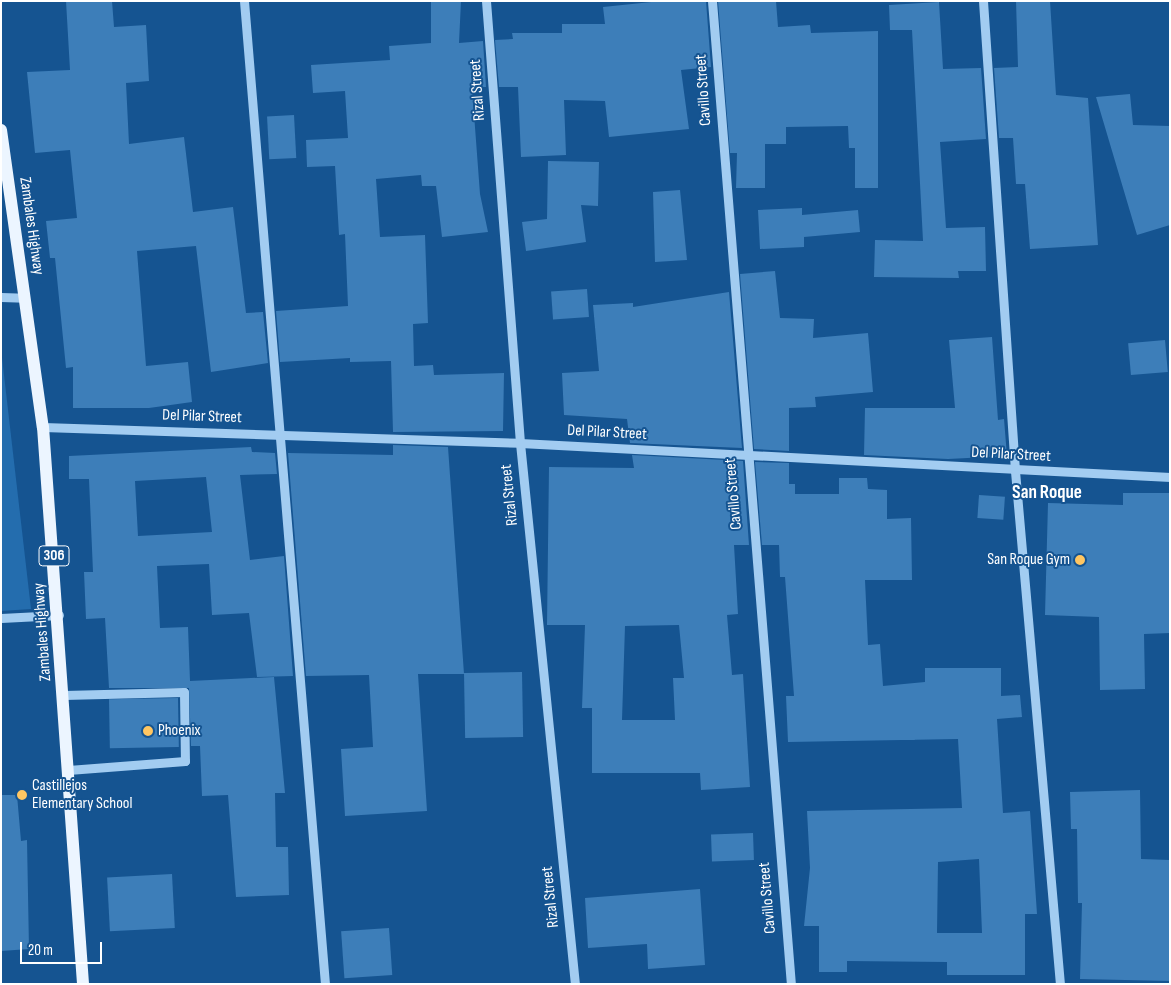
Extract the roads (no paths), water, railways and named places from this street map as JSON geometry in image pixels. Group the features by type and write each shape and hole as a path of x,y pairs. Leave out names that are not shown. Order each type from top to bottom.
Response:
{"main road":[{"name":"Zambales Highway","path":"1,130 42,427 59,615 83,984"}],"street":[{"path":"244,1 325,984"},
{"name":"Rizal Street","path":"486,1 520,443 575,984"},
{"name":"Cavillo Street","path":"712,1 746,456 791,984"},
{"path":"983,1 1015,471 1060,984"},
{"path":"1,297 24,298"},
{"name":"Del Pilar Street","path":"42,427 520,443 1015,471 1170,477"},
{"path":"1,618 59,615"},
{"path":"64,695 184,692 185,761 68,770"}],"place":[{"name":"San Roque Gym","path":"1080,560"},
{"name":"Phoenix","path":"148,731"},
{"name":"Castillejos Elementary School","path":"22,795"}],"district":[{"name":"San Roque","path":"1047,493"}]}
